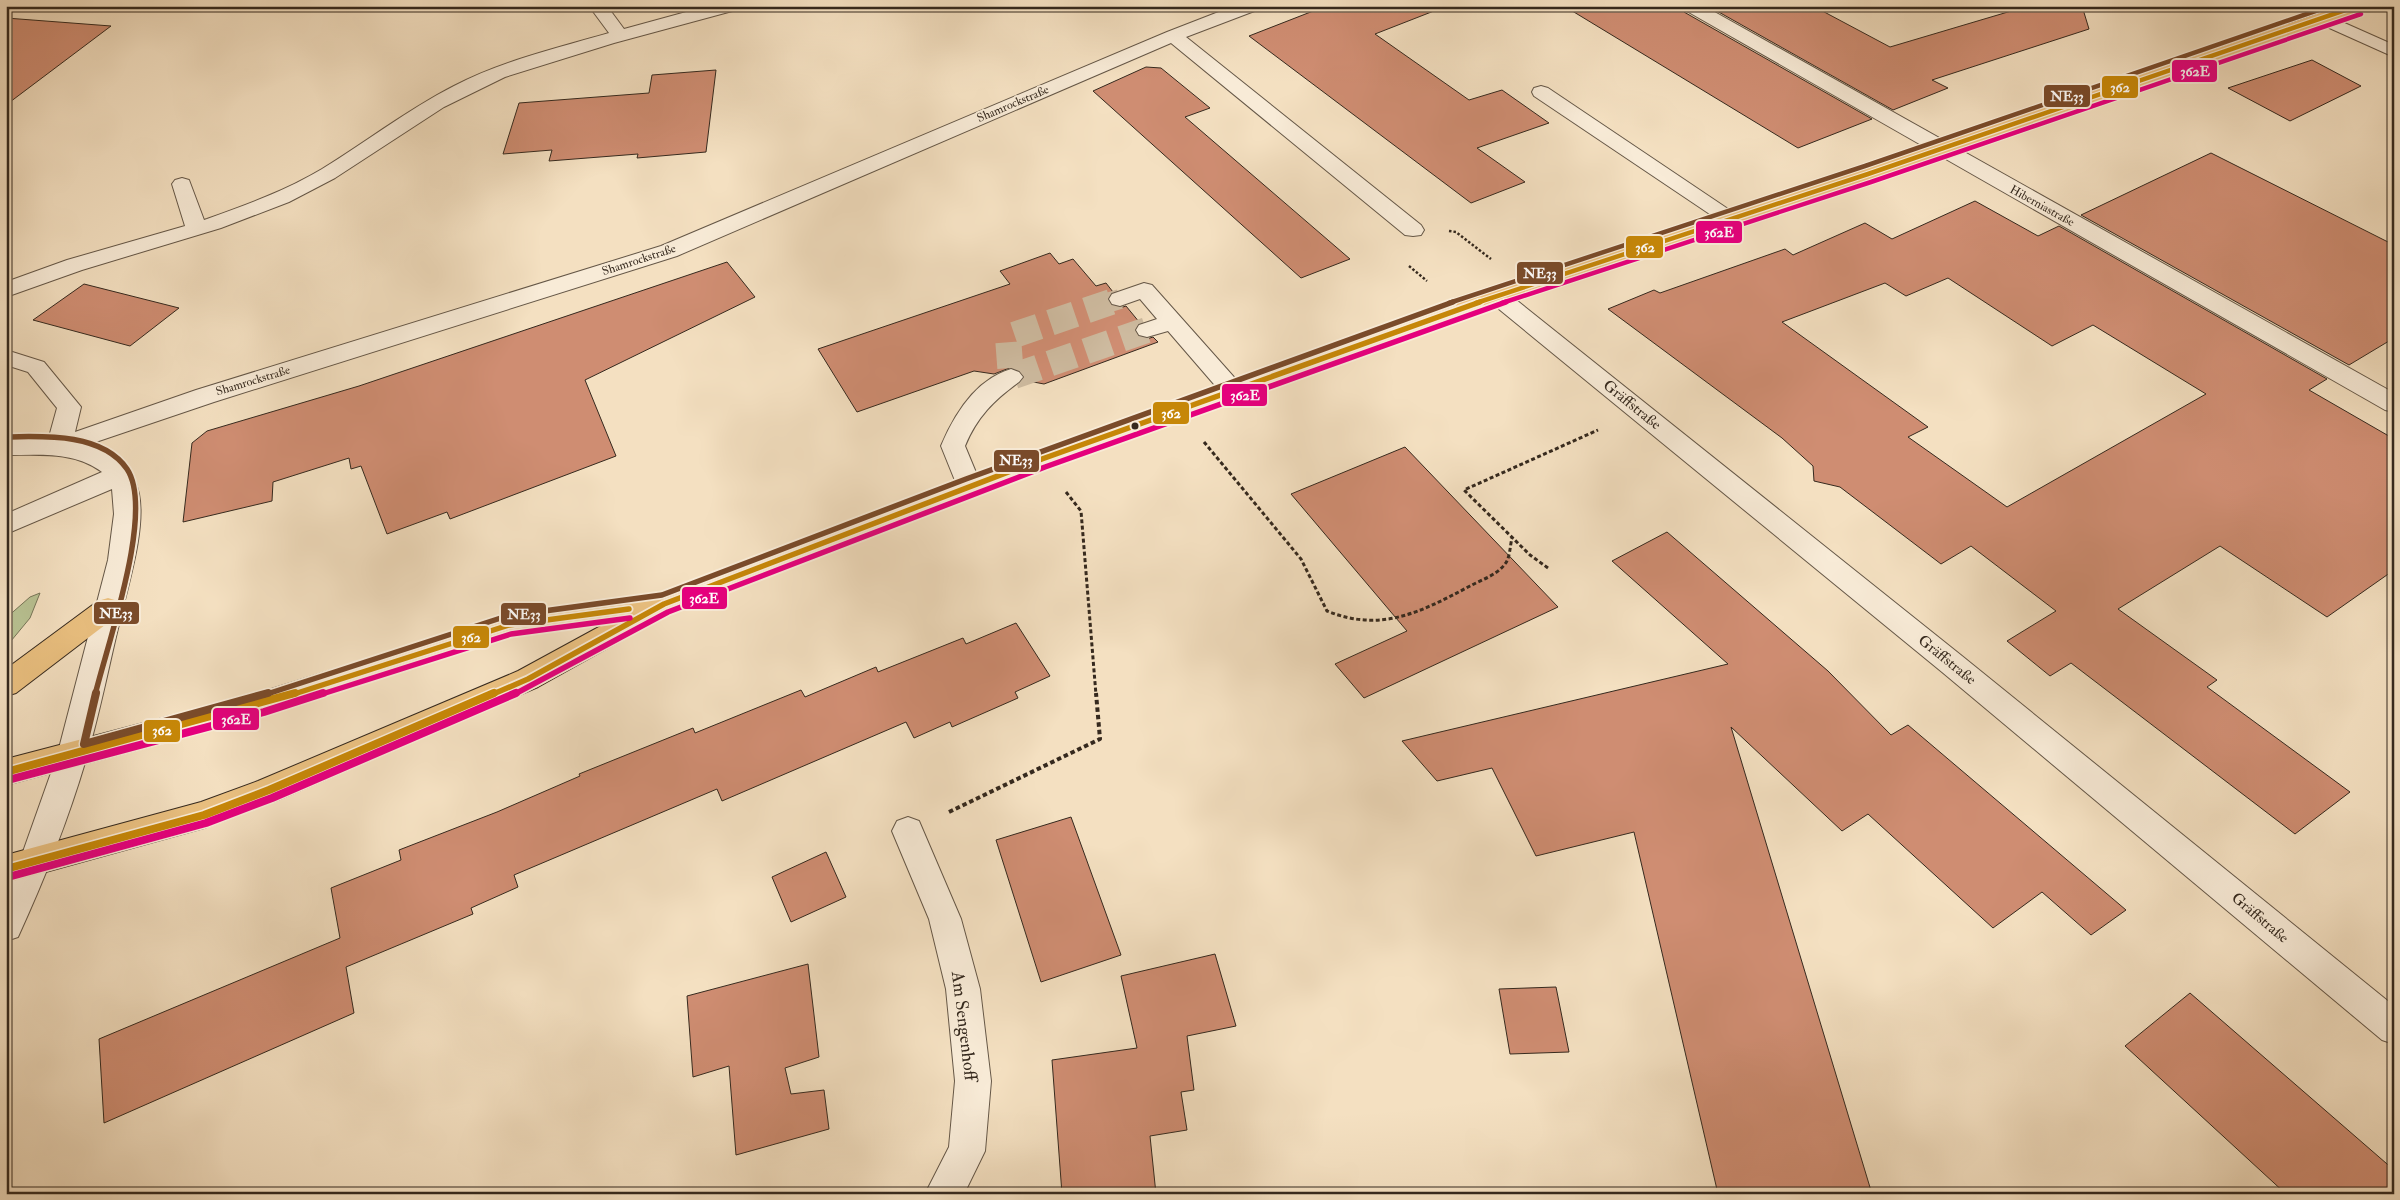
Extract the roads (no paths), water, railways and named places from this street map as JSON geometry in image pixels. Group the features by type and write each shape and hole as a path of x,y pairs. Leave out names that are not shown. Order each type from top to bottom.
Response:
{"main road":[{"path":"21,866 204,815 269,790 528,680 664,604 1042,460 1497,296 1942,148 2358,6"},
{"path":"6,772 262,704 509,625 664,604"},
{"path":"6,685 108,608"}],"street":[{"path":"598,6 620,35"},
{"path":"6,290 70,265 197,229 257,208 310,184 418,113 461,89 521,65 620,35 730,6"},
{"name":"Shamrockstraße","path":"6,446 59,446 205,396 670,251 1173,36 1251,6"},
{"name":"Hiberniastraße","path":"1691,6 2394,404"},
{"path":"2322,18 2394,52"},
{"path":"1173,36 1413,230"},
{"path":"1541,92 1730,219"},
{"path":"182,184 197,229"},
{"path":"1120,299 1144,290 1233,392"},
{"name":"Gräffstraße","path":"1497,296 1952,664 2394,1028"},
{"path":"1147,330 1172,322"},
{"path":"6,357 36,367 69,408 59,446 94,456 110,465 120,475 126,494 127,514 121,560 72,756 21,866 6,926"},
{"path":"969,487 953,446 971,410 986,393 1011,377"},
{"path":"6,525 120,475"},
{"name":"Am Sengenhoff","path":"908,831 945,919 963,989 973,1082 967,1151 944,1194"}],"tunnel":[{"path":"1107,303 1120,299"},
{"path":"1111,302 1008,337 1011,377 1147,330"}]}
